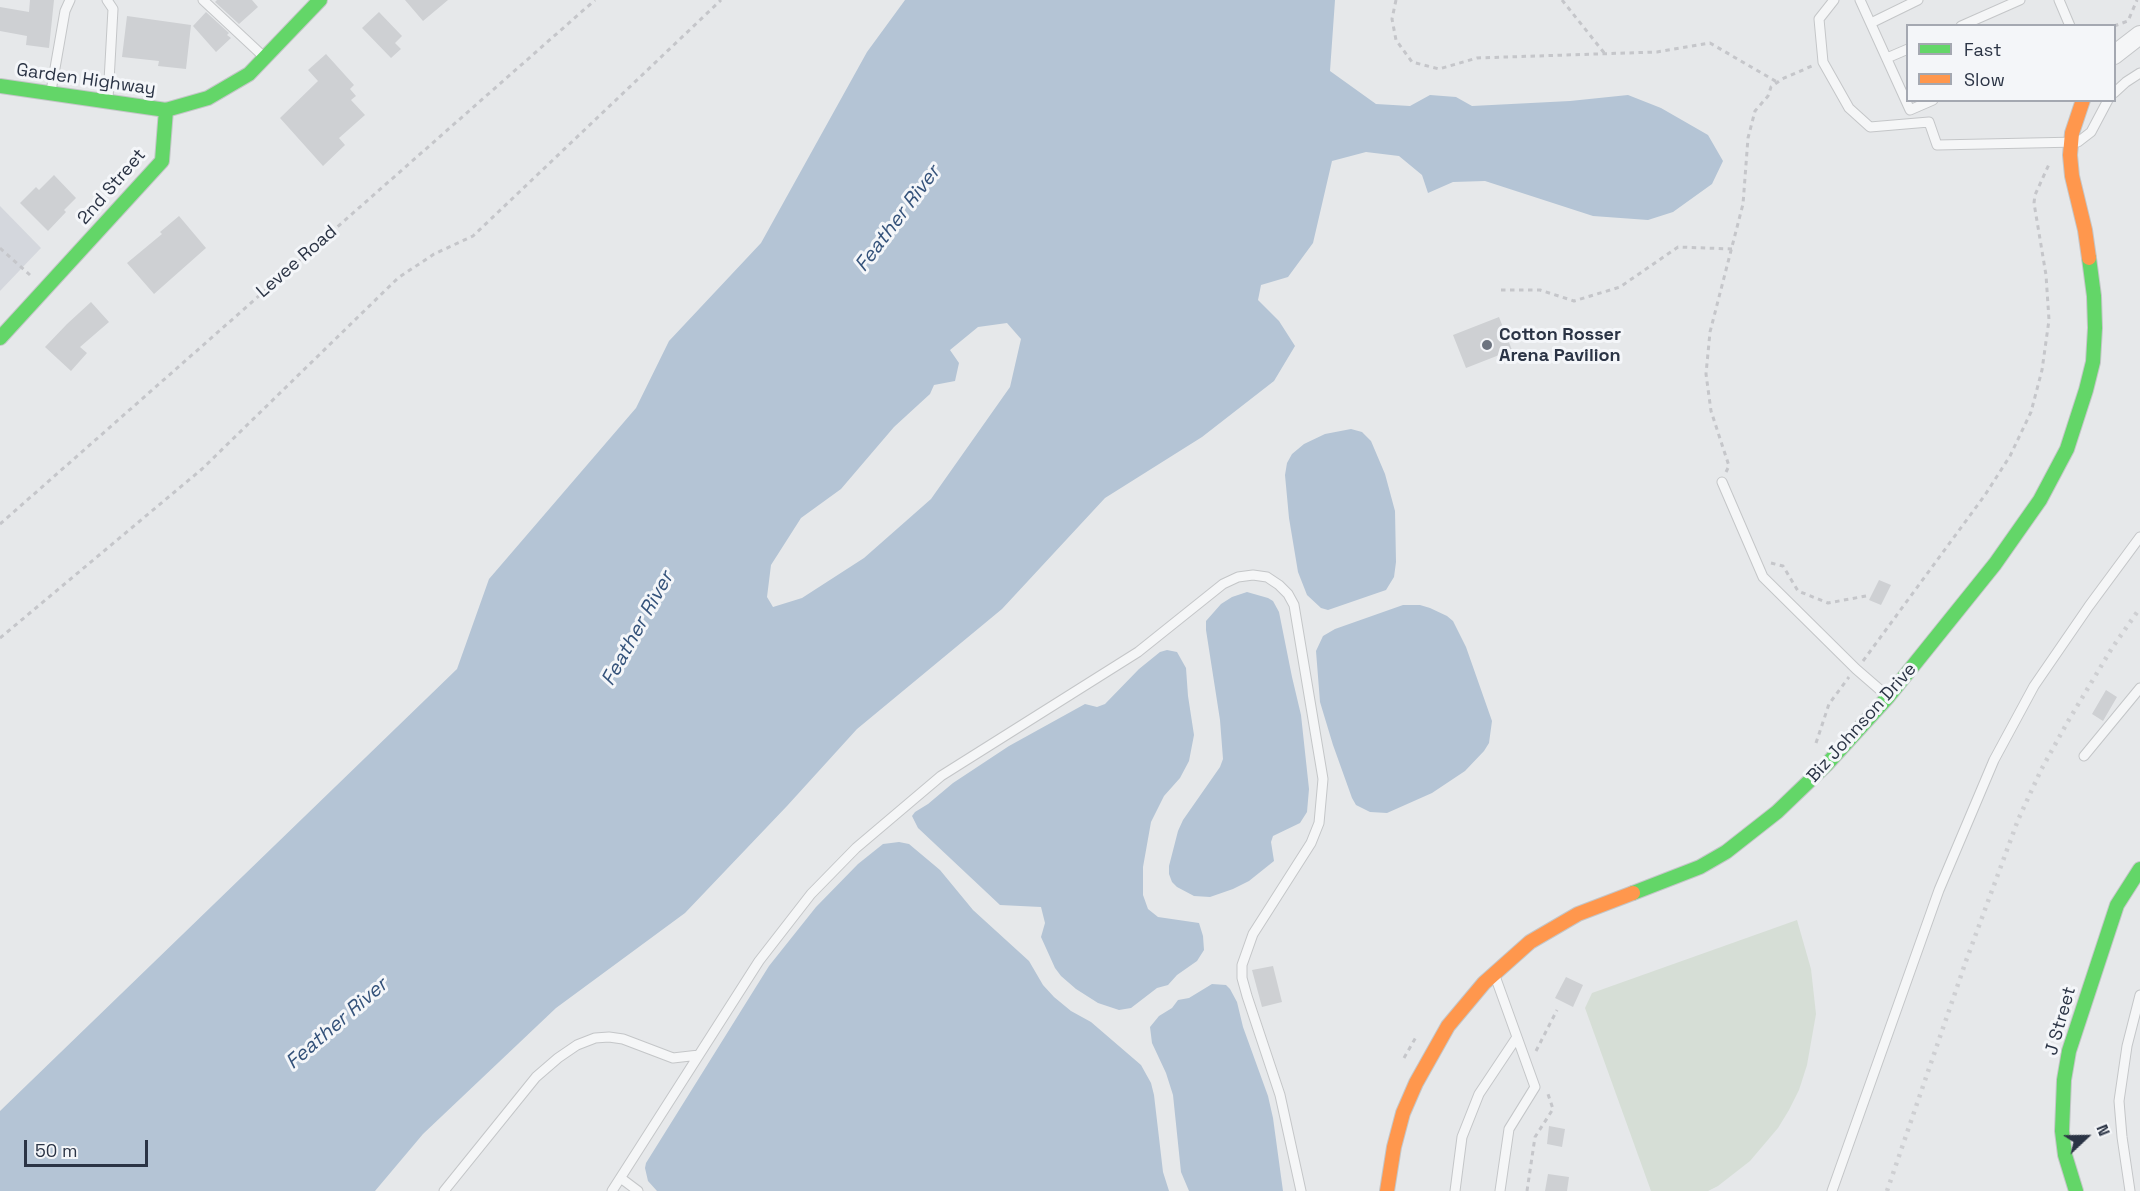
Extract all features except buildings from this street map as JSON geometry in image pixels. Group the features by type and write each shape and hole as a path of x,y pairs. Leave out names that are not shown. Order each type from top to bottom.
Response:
{"street":[{"path":"166,110 208,98 249,74 320,0"},
{"path":"2116,54 2140,36"},
{"name":"Garden Highway","path":"0,86 166,110"},
{"name":"Biz Johnson Drive","path":"1387,1191 1394,1147 1403,1113 1416,1083 1448,1026 1466,1002 1530,942 1555,926 1578,914 1677,877 1726,852 1752,833 1800,791 1888,697 2021,529 2055,476 2078,421 2092,362 2095,328 2091,267 2072,176 2071,143 2082,102"},
{"name":"2nd Street","path":"0,338 162,161 166,110"},
{"name":"J Street","path":"2076,1191 2065,1155 2062,1131 2064,1080 2069,1051 2117,905 2140,869"}],"lane":[{"path":"51,93 65,11 70,0"},
{"path":"107,0 113,9 108,101"},
{"path":"202,0 265,57"},
{"path":"1834,0 1819,19 1823,62 1849,108 1870,128 1929,122 1937,145 2071,143 2081,141 2086,137 2107,102"},
{"path":"1860,0 1906,101"},
{"path":"1871,23 1918,0"},
{"path":"1966,24 2020,0"},
{"path":"2059,0 2069,24"},
{"path":"1887,58 1906,50"},
{"path":"2116,92 2140,73"},
{"path":"1906,102 1910,110 1906,124"},
{"path":"1910,110 1928,102"},
{"path":"1722,482 1763,577 1856,669 1888,697"},
{"path":"1832,1191 1939,890 1994,760 2034,686 2140,537"},
{"path":"612,1191 622,1179 759,961 811,894 856,848 941,776 1138,652 1223,584 1238,577 1253,575 1267,577 1288,594 1294,605 1323,779 1319,823 1311,843 1252,934 1242,964 1242,978 1280,1095 1301,1191"},
{"path":"2084,756 2140,688"},
{"path":"1494,974 1535,1087 1509,1129 1500,1191"},
{"path":"2130,1191 2119,1101 2127,1046 2140,995"},
{"path":"444,1191 536,1077 577,1045 595,1038 609,1036 673,1058 699,1055"},
{"path":"1455,1191 1462,1137 1479,1094 1516,1037"},
{"path":"622,1179 638,1191"}],"path":[{"name":"Levee Road","path":"0,524 595,0"},
{"path":"0,638 202,469 398,279 434,254 473,236 721,0"},
{"path":"1396,0 1392,19 1396,40 1412,62 1439,69 1477,58 1656,52 1710,43 1777,82"},
{"path":"1562,0 1605,54"},
{"path":"2116,26 2128,21 2137,0"},
{"path":"1722,482 1729,466 1711,411 1706,374 1710,332 1743,204 1748,138 1755,111 1768,96 1771,87 1777,82 1823,62"},
{"path":"1814,748 1829,704 1897,617 1986,495 2010,456 2031,412 2042,370 2049,320 2046,275 2034,203 2035,195 2050,161 2053,143"},
{"path":"1502,290 1540,290 1574,302 1620,287 1678,247 1732,249"},
{"path":"0,248 23,267 44,290"},
{"path":"1783,566 1798,591 1828,603 1866,596"},
{"path":"1400,1068 1420,1030"}],"shaded area":[{"path":"0,206 41,248 0,291"},
{"path":"1797,920 1811,969 1816,1014 1807,1065 1799,1090 1789,1110 1778,1128 1750,1161 1718,1186 1708,1191 1651,1191 1585,1008 1592,993"}],"water":[{"name":"Feather River","path":"905,0 1335,0 1330,71 1376,104 1410,106 1430,95 1456,97 1472,106 1570,101 1628,95 1661,108 1708,135 1723,161 1712,184 1673,212 1648,220 1593,216 1485,181 1453,182 1428,193 1422,175 1399,156 1366,152 1332,161 1313,243 1288,277 1261,285 1258,300 1279,321 1295,346 1274,381 1202,437 1105,498 1002,609 857,729 685,913 556,1008 423,1134 375,1191 0,1191 0,1111 457,669 489,579 636,408 669,341 761,243 867,52","holes":["1007,323 1021,339 1010,387 931,499 864,558 802,598 773,607 767,597 771,565 801,518 841,489 894,427 930,394 934,385 955,381 959,363 950,350 978,327"]},
{"path":"1351,429 1362,432 1371,441 1385,474 1395,511 1396,562 1394,577 1386,590 1328,610 1321,608 1307,595 1298,572 1285,475 1287,463 1292,454 1304,444 1325,434"},
{"path":"1247,592 1273,601 1279,612 1301,715 1309,789 1307,812 1300,823 1273,836 1271,842 1274,861 1249,881 1210,897 1194,896 1172,882 1169,866 1183,820 1220,767 1223,759 1206,621 1221,604"},
{"path":"1403,605 1420,605 1430,608 1453,621 1466,647 1492,721 1489,743 1465,771 1432,793 1387,813 1370,812 1356,805 1352,798 1333,745 1320,702 1316,651 1323,636 1335,629"},
{"path":"1167,650 1177,652 1186,668 1194,735 1189,761 1180,778 1164,796 1151,822 1143,867 1143,895 1148,909 1158,917 1199,923 1204,950 1197,961 1177,975 1168,985 1157,988 1131,1008 1119,1010 1098,1003 1061,976 1041,937 1045,923 1041,907 1000,905 918,828 912,816 953,783 1009,746 1085,704 1097,707 1105,704 1139,669 1160,652"},
{"path":"899,842 909,844 940,870 973,910 1029,961 1043,985 1054,997 1071,1011 1091,1022 1141,1065 1151,1083 1154,1095 1163,1172 1169,1191 657,1191 648,1181 646,1163 769,966 816,907 858,864 883,844"},
{"path":"1212,984 1226,985 1237,1002 1243,1027 1268,1096 1283,1191 1189,1191 1181,1172 1173,1095 1152,1043 1150,1027 1178,1000 1189,998"}],"railway":[{"path":"1887,1191 1966,961 2018,820 2041,770 2067,723 2112,648 2140,608"}],"traffic: fast":[{"path":"0,86 166,110 208,98 249,74 320,0"},
{"path":"0,338 162,161 166,110"},
{"path":"1633,893 1700,867 1726,852 1777,812 1826,765 1888,697 1995,564 2040,500 2067,449 2086,390 2093,362 2095,328 2089,258"},
{"path":"2076,1191 2065,1155 2062,1131 2064,1080 2069,1051 2117,905 2140,869"}],"traffic: slow":[{"path":"2082,102 2072,133 2070,155 2072,176 2089,258"},
{"path":"1387,1191 1394,1147 1403,1113 1416,1083 1448,1026 1484,983 1530,942 1578,914 1633,893"}],"place":[{"name":"Cotton Rosser Arena Pavilion","path":"1487,345"}]}
